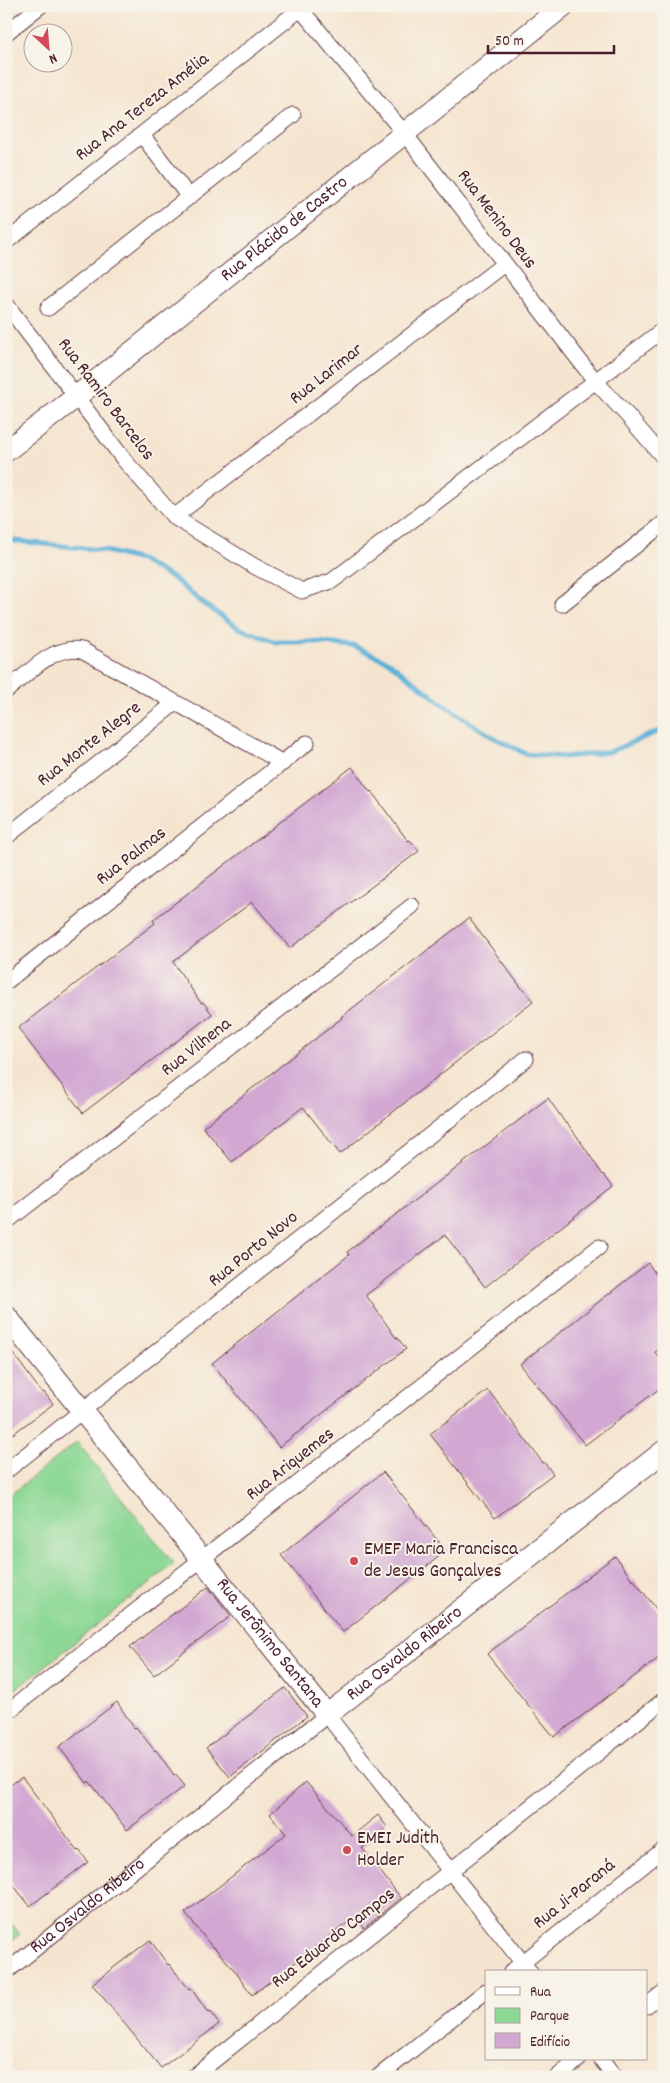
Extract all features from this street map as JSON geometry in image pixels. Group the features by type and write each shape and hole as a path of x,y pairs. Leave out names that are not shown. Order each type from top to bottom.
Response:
{"street":[{"path":"6,33 40,6"},
{"name":"Rua Plácido de Castro","path":"6,451 564,6"},
{"name":"Rua Menino Deus","path":"301,7 405,134 596,382 664,458"},
{"name":"Rua Ana Tereza Amélia","path":"6,242 301,7"},
{"path":"48,308 293,116"},
{"path":"142,135 189,197"},
{"name":"Rua Larimar","path":"174,518 504,264"},
{"name":"Rua Ramiro Barcelos","path":"6,304 125,460 174,518 254,566 302,591 332,581 664,329"},
{"path":"562,604 664,523"},
{"path":"6,691 57,653 75,649 82,650 283,763"},
{"name":"Rua Monte Alegre","path":"6,837 175,703"},
{"name":"Rua Palmas","path":"6,982 307,743"},
{"name":"Rua Vilhena","path":"6,1222 412,906"},
{"name":"Rua Porto Novo","path":"6,1472 526,1059"},
{"name":"Rua Ariquemes","path":"6,1713 202,1561 599,1247"},
{"name":"Rua Jerônimo Santana","path":"6,1316 328,1715 451,1872 521,1969"},
{"name":"Rua Osvaldo Ribeiro","path":"6,1972 328,1715 664,1451"},
{"name":"Rua Eduardo Campos","path":"193,2077 664,1700"},
{"name":"Rua Ji-Paraná","path":"521,1969 664,1849"},
{"path":"378,2077 485,1992"},
{"path":"648,2004 664,1992"},
{"path":"557,2077 578,2060"},
{"path":"602,2060 615,2077"}],"green space":[{"path":"77,1442 174,1564 6,1697 6,1498"},
{"path":"6,1917 20,1934 6,1945"}],"building":[{"path":"352,767 408,841 410,840 419,851 290,948 252,902 173,962 201,1003 203,1002 212,1014 83,1113 18,1028 155,923 153,920"},
{"path":"469,918 533,1001 340,1154 303,1107 232,1162 203,1127"},
{"path":"548,1098 603,1175 613,1186 485,1287 445,1235 366,1295 406,1349 279,1447 212,1363 349,1255 347,1252"},
{"path":"648,1263 664,1286 664,1345 655,1352 664,1363 664,1385 585,1445 520,1364"},
{"path":"6,1344 42,1393 44,1392 53,1404 6,1439"},
{"path":"488,1390 553,1474 495,1518 430,1434"},
{"path":"383,1472 446,1551 343,1632 281,1555"},
{"path":"615,1556 664,1619 664,1654 554,1737 487,1654"},
{"path":"208,1587 231,1616 154,1675 130,1647"},
{"path":"285,1688 307,1716 230,1777 206,1748"},
{"path":"117,1702 134,1728 136,1727 185,1786 127,1830 89,1781 87,1783 59,1747"},
{"path":"22,1777 88,1862 30,1906 6,1876 6,1788"},
{"path":"306,1782 352,1836 378,1815 387,1827 362,1848 401,1898 364,1928 355,1917 252,1995 235,1971 213,1948 185,1913 286,1834 270,1814"},
{"path":"150,1940 168,1965 189,1989 191,1988 208,2013 210,2012 219,2024 161,2068 92,1984"}],"waterway":[{"path":"6,540 102,550 140,560 174,579 205,605 239,628 276,642 314,642 354,646 389,662 444,705 491,736 526,754 565,757 609,752 664,729"}],"place":[{"name":"EMEF Maria Francisca de Jesus Gonçalves","path":"354,1561"},
{"name":"EMEI Judith Holder","path":"347,1850"}]}
